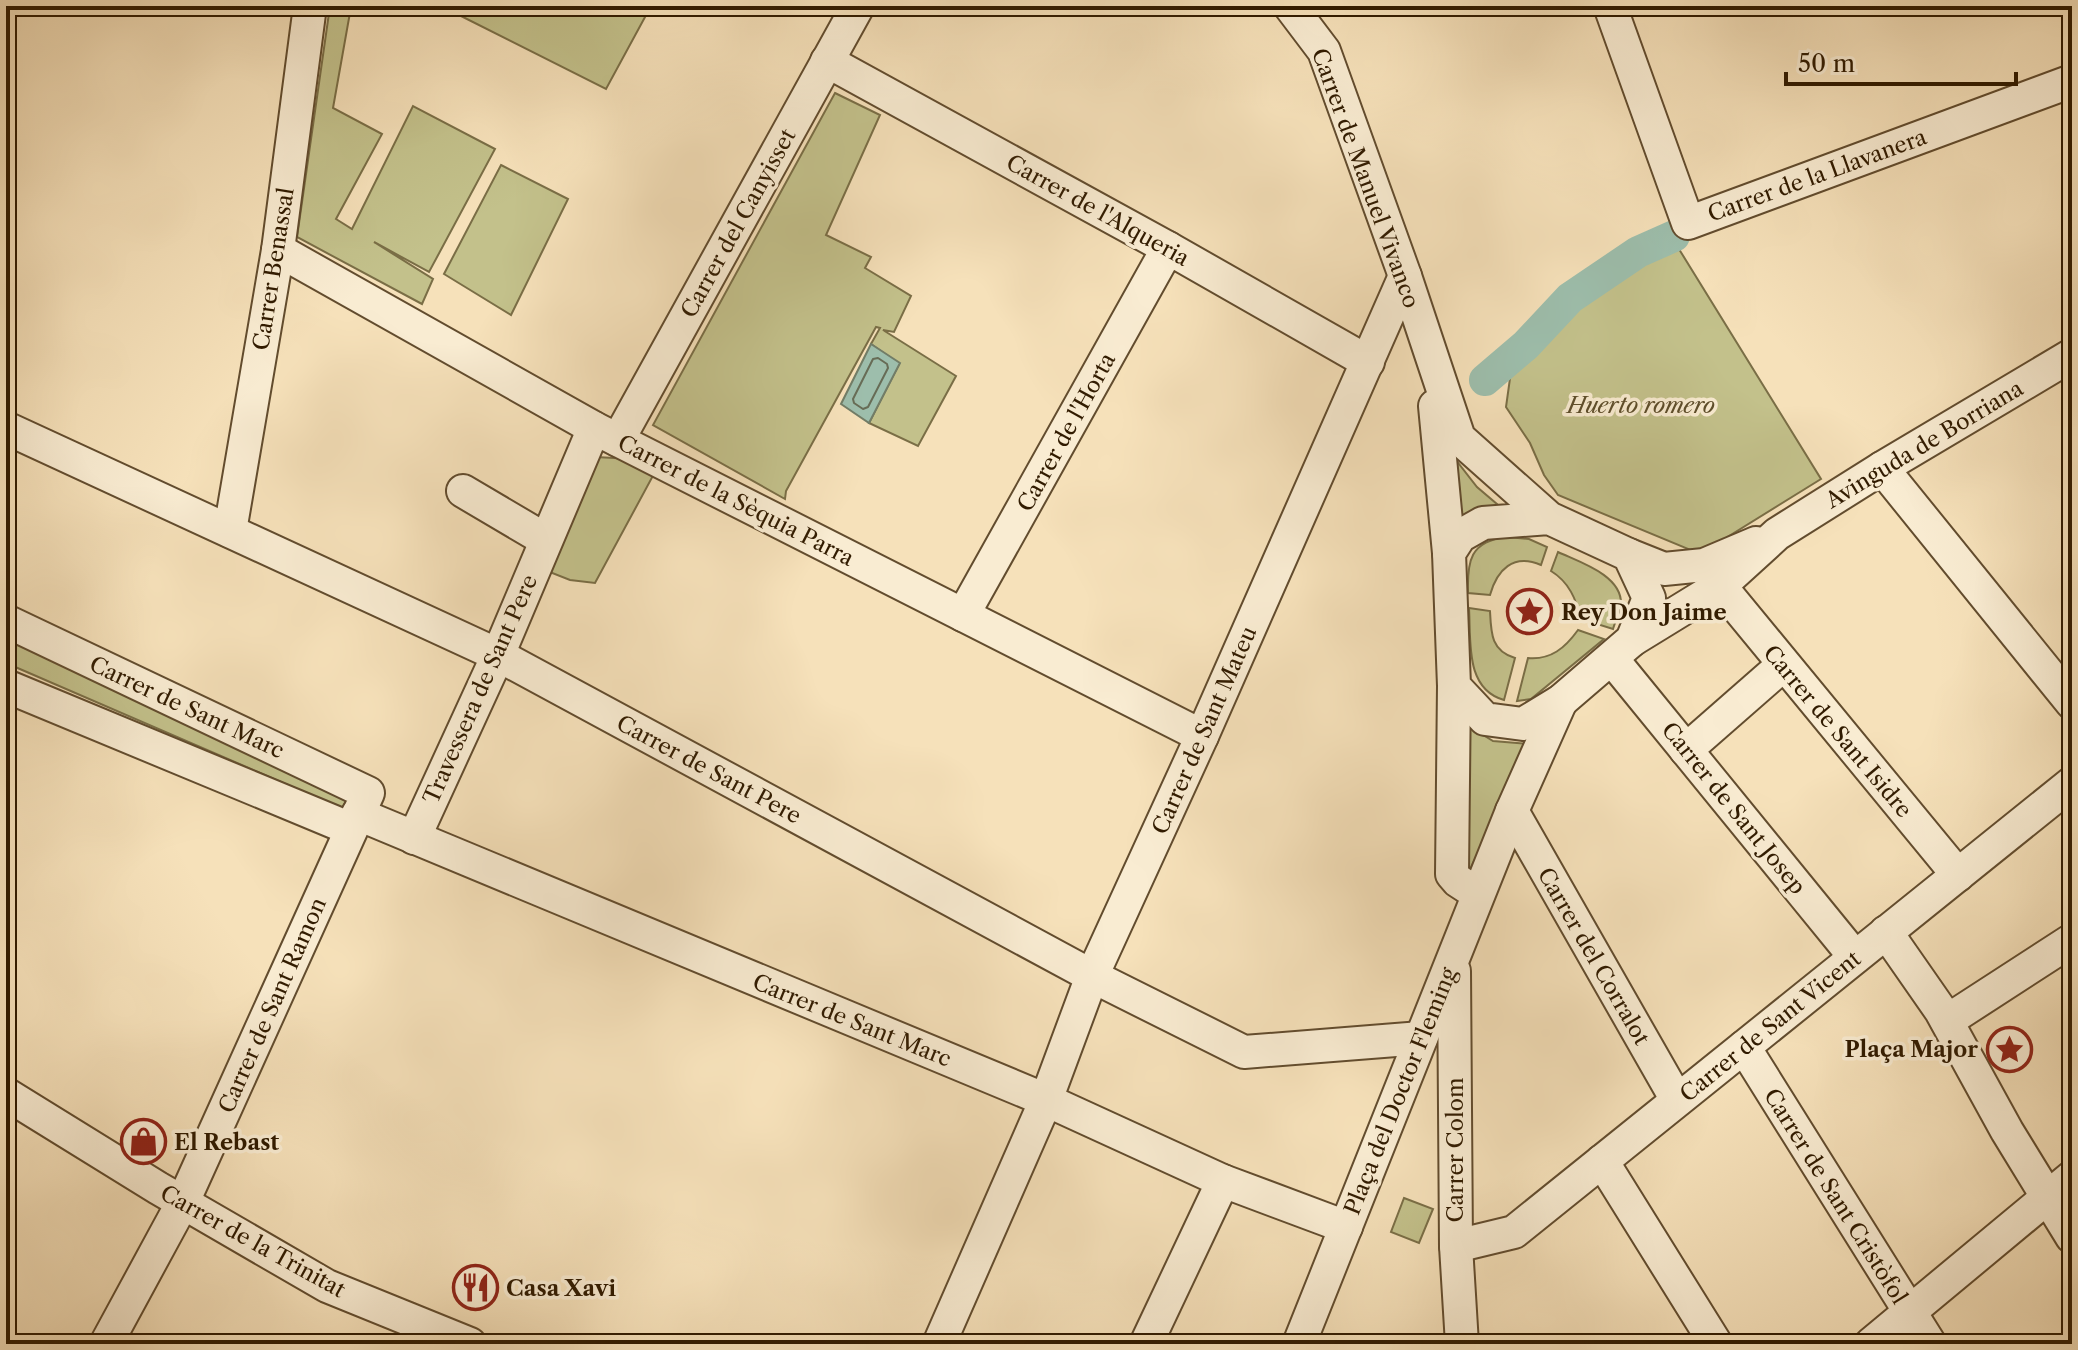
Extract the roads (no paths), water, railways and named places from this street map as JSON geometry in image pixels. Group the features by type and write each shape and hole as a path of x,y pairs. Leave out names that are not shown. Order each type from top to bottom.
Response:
{"street":[{"name":"Carrer Benassal","path":"230,531 278,250 310,6"},
{"name":"Carrer del Canyisset","path":"619,441 858,6"},
{"name":"Carrer de Manuel Vivanco","path":"1290,6 1324,51 1431,355"},
{"path":"1319,6 1324,51"},
{"name":"Carrer de la Llavanera","path":"1610,6 1688,223 2067,90"},
{"name":"Carrer de l'Alqueria","path":"827,61 1368,362"},
{"name":"Carrer de l'Horta","path":"963,615 1168,248"},
{"name":"Carrer de la Sèquia Parra","path":"278,250 619,441 1202,736"},
{"name":"Carrer de Sant Mateu","path":"939,1344 1046,1100 1092,976 1202,736 1405,276"},
{"path":"1368,362 1392,353 1431,355"},
{"path":"1431,355 1459,438 1549,518 1629,555 1649,598 1622,650 1561,701 1523,724 1485,719 1454,686"},
{"path":"1431,355 1449,553 1454,686 1452,874 1478,894"},
{"name":"Avinguda de Borriana","path":"1629,555 1664,569 1704,565 1777,534 2071,357"},
{"name":"Carrer de Sant Pere","path":"6,428 498,655 1092,976 1244,1052 1421,1038"},
{"name":"Travessera de Sant Pere","path":"414,838 498,655 546,540 619,441"},
{"path":"1882,468 2072,703"},
{"path":"463,491 546,540"},
{"path":"1449,553 1460,536 1483,523 1549,518"},
{"name":"Avinguda de Borriana","path":"1622,650 1720,586 1777,534"},
{"name":"Carrer de Sant Isidre","path":"1720,586 1958,875"},
{"name":"Carrer de Sant Marc","path":"6,621 359,812 414,838 1046,1100 1223,1181 1346,1227"},
{"name":"Carrer de Sant Josep","path":"1622,650 1686,750 1855,957"},
{"path":"1686,750 1783,665"},
{"name":"Carrer de Sant Marc","path":"6,686 359,812"},
{"name":"Plaça del Doctor Fleming","path":"1299,1344 1478,894 1561,701"},
{"name":"Carrer de Sant Vicent","path":"1456,1246 1514,1232 2072,783"},
{"name":"Carrer del Corralot","path":"1512,811 1677,1100"},
{"name":"Carrer de Sant Ramon","path":"106,1344 183,1202 359,812"},
{"path":"1886,932 1947,1021 2007,1131 2060,1187 2072,1237"},
{"path":"1947,1021 2072,940"},
{"name":"Carrer Colom","path":"1454,955 1456,1246 1462,1344"},
{"name":"Carrer de Sant Cristòfol","path":"1744,1047 1909,1315 1930,1344"},
{"name":"Carrer de la Trinitat","path":"6,1094 327,1286 470,1344"},
{"path":"1602,1161 1716,1344"},
{"path":"1146,1344 1223,1181"},
{"path":"1871,1344 2060,1187"}],"water":[{"path":"871,344 900,363 869,423 841,404"}],"waterway":[{"path":"1485,380 1526,345 1570,298 1638,252 1674,236"}],"place":[{"name":"Rey Don Jaime","path":"1530,612"},
{"name":"Plaça Major","path":"2009,1049"},
{"name":"El Rebast","path":"143,1142"},
{"name":"Casa Xavi","path":"475,1288"}],"park label":[{"name":"Huerto romero","path":"1641,405"}]}
